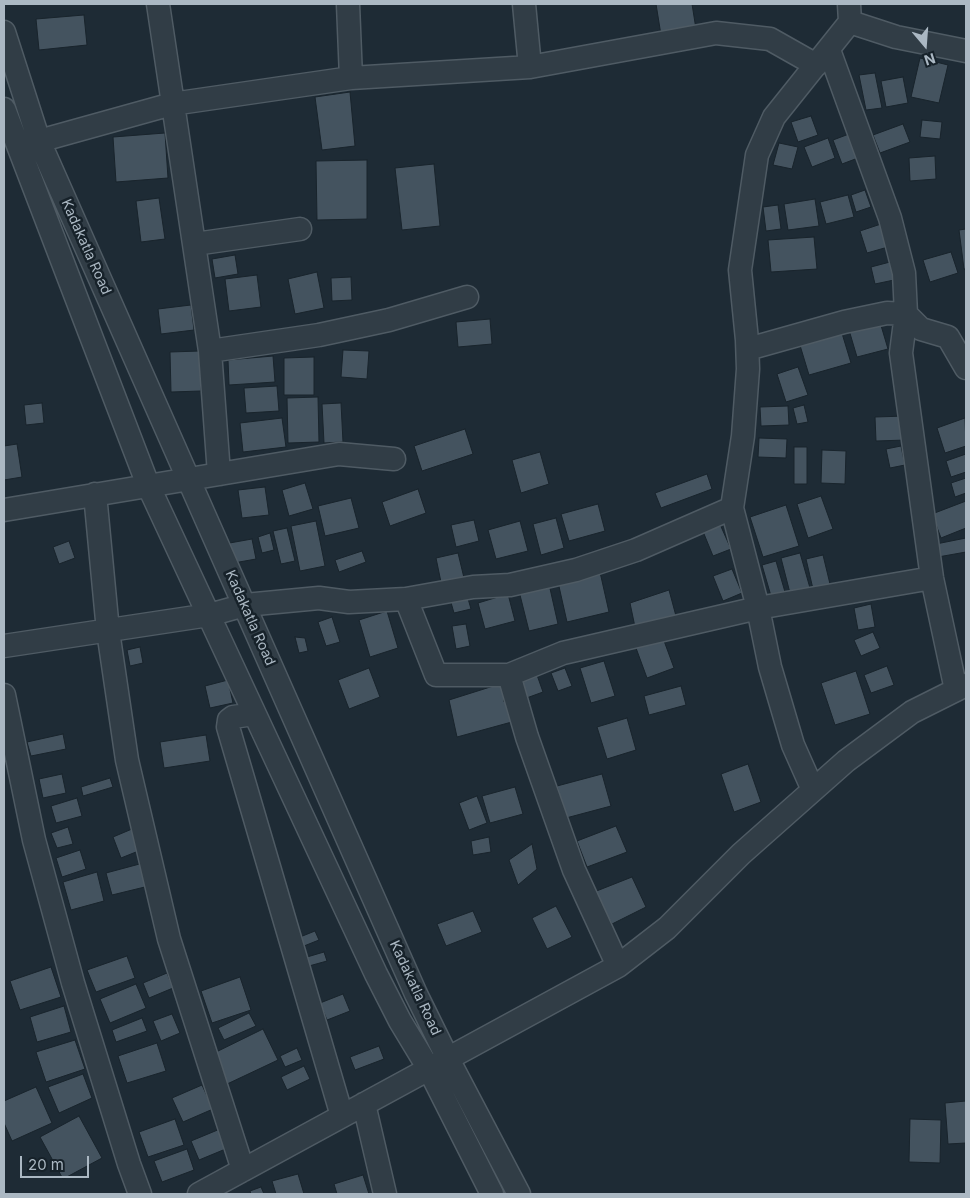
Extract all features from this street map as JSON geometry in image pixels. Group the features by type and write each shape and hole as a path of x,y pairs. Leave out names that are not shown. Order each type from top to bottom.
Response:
{"street":[{"path":"158,4 210,351 219,474"},
{"path":"348,4 351,78"},
{"path":"524,4 530,67"},
{"path":"813,790 793,745 782,710 732,508 743,436 748,349 740,270 757,155 774,117 822,58 850,13 896,37 966,52"},
{"name":"Kadakatla Road","path":"4,32 40,142 416,994 438,1064 492,1194"},
{"path":"40,142 172,104 351,78 530,67 716,33 770,39 822,58 890,218 904,273 906,314 901,354 932,578 961,687 912,712 846,760 741,854 667,928 618,966 199,1194"},
{"name":"Kadakatla Road","path":"4,109 148,485 376,974 400,1021 438,1064 519,1194"},
{"path":"195,244 300,229"},
{"path":"210,351 319,335 388,320 467,298"},
{"path":"748,349 844,322 887,313 906,314 921,329 957,335 966,368"},
{"path":"4,510 339,454 394,459"},
{"path":"94,494 108,631 127,760 169,939 243,1170"},
{"path":"4,646 209,615 244,605 319,598 349,602 406,598 473,587 510,585 576,570 636,550 732,508"},
{"path":"406,598 436,675 509,674 563,653 758,608 932,578"},
{"path":"509,674 527,737 574,870 618,966"},
{"path":"4,695 34,840 73,983 140,1194"},
{"path":"254,714 233,717 229,720 228,727 342,1116"},
{"path":"364,1104 385,1194"}],"building":[{"path":"656,4 692,4 696,29 661,35"},
{"path":"84,15 87,45 39,50 36,19"},
{"path":"920,58 948,65 939,103 911,97"},
{"path":"875,73 882,108 866,110 859,75"},
{"path":"903,77 908,103 886,107 881,81"},
{"path":"350,92 355,146 322,150 315,97"},
{"path":"811,116 818,135 798,142 791,122"},
{"path":"922,120 942,122 940,139 920,137"},
{"path":"903,124 910,142 880,153 873,135"},
{"path":"165,133 168,178 116,182 113,137"},
{"path":"849,134 858,158 842,164 833,140"},
{"path":"828,138 835,158 812,167 804,147"},
{"path":"779,143 798,147 792,169 773,165"},
{"path":"935,156 936,179 910,181 909,158"},
{"path":"367,160 367,219 317,220 316,161"},
{"path":"434,164 440,226 402,230 395,168"},
{"path":"865,190 871,207 856,212 851,195"},
{"path":"848,195 854,217 826,224 820,202"},
{"path":"159,198 165,239 141,242 136,201"},
{"path":"815,199 819,226 788,230 784,204"},
{"path":"778,205 781,229 766,231 763,207"},
{"path":"881,224 888,247 867,253 860,231"},
{"path":"966,229 966,269 964,269 959,230"},
{"path":"814,237 817,269 771,272 768,240"},
{"path":"951,252 958,273 930,282 923,260"},
{"path":"235,255 238,274 215,278 212,259"},
{"path":"890,262 894,280 875,284 871,267"},
{"path":"317,272 324,308 295,314 288,279"},
{"path":"257,275 261,307 229,311 225,279"},
{"path":"351,277 352,300 332,301 331,278"},
{"path":"191,305 194,330 161,334 158,309"},
{"path":"490,319 492,344 458,347 456,322"},
{"path":"880,322 888,349 857,357 849,330"},
{"path":"841,330 851,363 809,375 799,342"},
{"path":"343,350 369,351 367,379 341,377"},
{"path":"200,351 201,391 171,392 170,352"},
{"path":"273,356 275,382 229,385 228,360"},
{"path":"314,357 314,395 284,395 284,358"},
{"path":"798,367 808,395 786,402 777,374"},
{"path":"277,386 279,411 246,413 244,388"},
{"path":"318,397 319,442 288,443 287,398"},
{"path":"42,403 44,423 26,425 24,405"},
{"path":"341,403 343,442 324,443 322,404"},
{"path":"804,405 808,422 797,424 793,408"},
{"path":"788,406 789,425 761,426 760,407"},
{"path":"906,416 906,440 876,441 875,417"},
{"path":"282,418 286,447 243,452 240,423"},
{"path":"965,418 966,446 945,453 937,428"},
{"path":"465,429 473,454 422,471 414,446"},
{"path":"759,438 787,439 786,458 758,457"},
{"path":"17,444 22,477 4,480 4,446"},
{"path":"901,446 905,465 890,468 886,449"},
{"path":"794,447 807,447 807,484 794,484"},
{"path":"822,450 846,451 845,484 821,483"},
{"path":"540,452 549,484 521,493 512,460"},
{"path":"966,454 966,472 951,477 946,461"},
{"path":"707,474 712,489 661,508 655,493"},
{"path":"966,478 966,493 955,497 951,483"},
{"path":"305,483 313,509 289,516 282,490"},
{"path":"265,487 269,515 242,518 238,490"},
{"path":"418,489 426,513 390,526 382,502"},
{"path":"821,496 833,529 808,538 797,504"},
{"path":"351,498 359,528 325,536 318,506"},
{"path":"966,501 966,528 941,538 932,514"},
{"path":"598,504 605,531 569,541 561,514"},
{"path":"786,505 799,546 763,557 750,517"},
{"path":"556,518 564,548 541,555 533,524"},
{"path":"474,520 479,541 456,547 451,525"},
{"path":"316,521 325,566 300,571 291,526"},
{"path":"520,521 528,551 496,559 488,530"},
{"path":"719,522 731,549 713,556 702,529"},
{"path":"287,528 295,561 281,564 273,531"},
{"path":"270,533 274,550 262,553 258,537"},
{"path":"966,538 966,552 938,557 936,544"},
{"path":"252,539 256,559 228,564 224,544"},
{"path":"69,541 75,558 59,564 53,547"},
{"path":"362,551 366,562 339,572 335,560"},
{"path":"458,553 465,582 442,587 436,558"},
{"path":"800,553 810,588 790,593 781,558"},
{"path":"823,555 830,584 813,589 806,559"},
{"path":"776,561 785,592 771,596 762,565"},
{"path":"732,569 742,593 723,601 713,576"},
{"path":"600,572 609,612 567,622 558,582"},
{"path":"549,584 558,624 529,631 519,591"},
{"path":"669,590 676,616 635,627 630,603"},
{"path":"508,594 515,621 485,629 478,603"},
{"path":"467,595 471,609 454,613 450,599"},
{"path":"871,604 875,627 858,630 854,608"},
{"path":"387,611 398,648 370,657 359,620"},
{"path":"332,617 340,642 326,646 318,622"},
{"path":"466,624 470,646 456,649 452,626"},
{"path":"873,632 880,648 861,656 854,640"},
{"path":"295,637 305,638 308,651 299,653"},
{"path":"663,638 674,668 647,678 636,648"},
{"path":"140,647 143,663 130,666 127,650"},
{"path":"604,661 615,696 591,703 580,668"},
{"path":"887,666 894,685 871,693 864,675"},
{"path":"369,668 380,697 349,709 338,680"},
{"path":"565,668 572,686 558,691 551,673"},
{"path":"856,671 870,714 835,725 821,683"},
{"path":"537,675 543,692 521,700 515,683"},
{"path":"228,680 233,703 210,708 205,686"},
{"path":"503,683 504,702 514,708 519,720 457,737 449,700"},
{"path":"681,686 686,705 649,715 644,696"},
{"path":"627,718 636,750 607,759 597,727"},
{"path":"63,734 66,749 31,756 27,742"},
{"path":"206,735 210,761 164,768 160,742"},
{"path":"748,764 761,802 734,812 721,774"},
{"path":"62,774 66,793 43,798 39,779"},
{"path":"602,774 611,806 566,818 557,786"},
{"path":"110,778 113,787 83,796 81,787"},
{"path":"515,787 523,814 490,823 482,796"},
{"path":"477,796 487,823 469,830 459,803"},
{"path":"77,798 82,816 56,823 51,806"},
{"path":"616,826 627,852 587,867 577,841"},
{"path":"68,827 73,844 57,848 51,833"},
{"path":"132,829 141,850 121,858 113,837"},
{"path":"489,837 491,852 473,855 471,841"},
{"path":"532,844 537,869 518,885 509,860"},
{"path":"80,850 86,869 62,877 56,858"},
{"path":"147,862 153,885 112,895 106,873"},
{"path":"97,872 104,901 71,910 63,882"},
{"path":"632,877 646,907 612,924 594,892"},
{"path":"556,906 572,937 547,949 532,918"},
{"path":"473,911 482,932 446,946 437,924"},
{"path":"315,931 319,940 304,946 300,937"},
{"path":"324,952 327,961 309,966 307,957"},
{"path":"127,956 135,978 96,992 87,970"},
{"path":"51,967 61,997 20,1010 10,981"},
{"path":"167,973 173,988 149,998 143,983"},
{"path":"240,977 251,1010 212,1023 201,991"},
{"path":"136,984 146,1008 110,1023 100,999"},
{"path":"343,994 350,1011 327,1020 320,1003"},
{"path":"64,1006 71,1032 37,1042 30,1017"},
{"path":"249,1013 256,1026 224,1040 218,1028"},
{"path":"172,1014 180,1033 161,1041 153,1021"},
{"path":"142,1018 147,1031 116,1042 112,1030"},
{"path":"263,1029 278,1060 225,1085 210,1055"},
{"path":"75,1040 85,1069 46,1082 36,1052"},
{"path":"157,1043 166,1071 127,1083 118,1056"},
{"path":"379,1046 384,1059 355,1070 350,1057"},
{"path":"297,1048 302,1060 285,1067 280,1056"},
{"path":"304,1066 310,1079 287,1090 281,1077"},
{"path":"83,1074 92,1098 59,1113 48,1087"},
{"path":"202,1085 213,1109 183,1122 172,1098"},
{"path":"36,1087 52,1123 12,1141 4,1123 4,1101"},
{"path":"966,1101 966,1143 948,1144 945,1103"},
{"path":"79,1116 102,1158 63,1179 40,1137"},
{"path":"175,1119 184,1145 148,1157 139,1132"},
{"path":"910,1119 941,1120 940,1163 909,1162"},
{"path":"220,1129 228,1148 199,1160 191,1141"},
{"path":"187,1149 194,1170 162,1182 154,1161"},
{"path":"298,1174 304,1194 276,1194 272,1181"},
{"path":"363,1175 369,1194 337,1194 334,1184"},
{"path":"261,1187 264,1194 251,1194 250,1191"}]}
